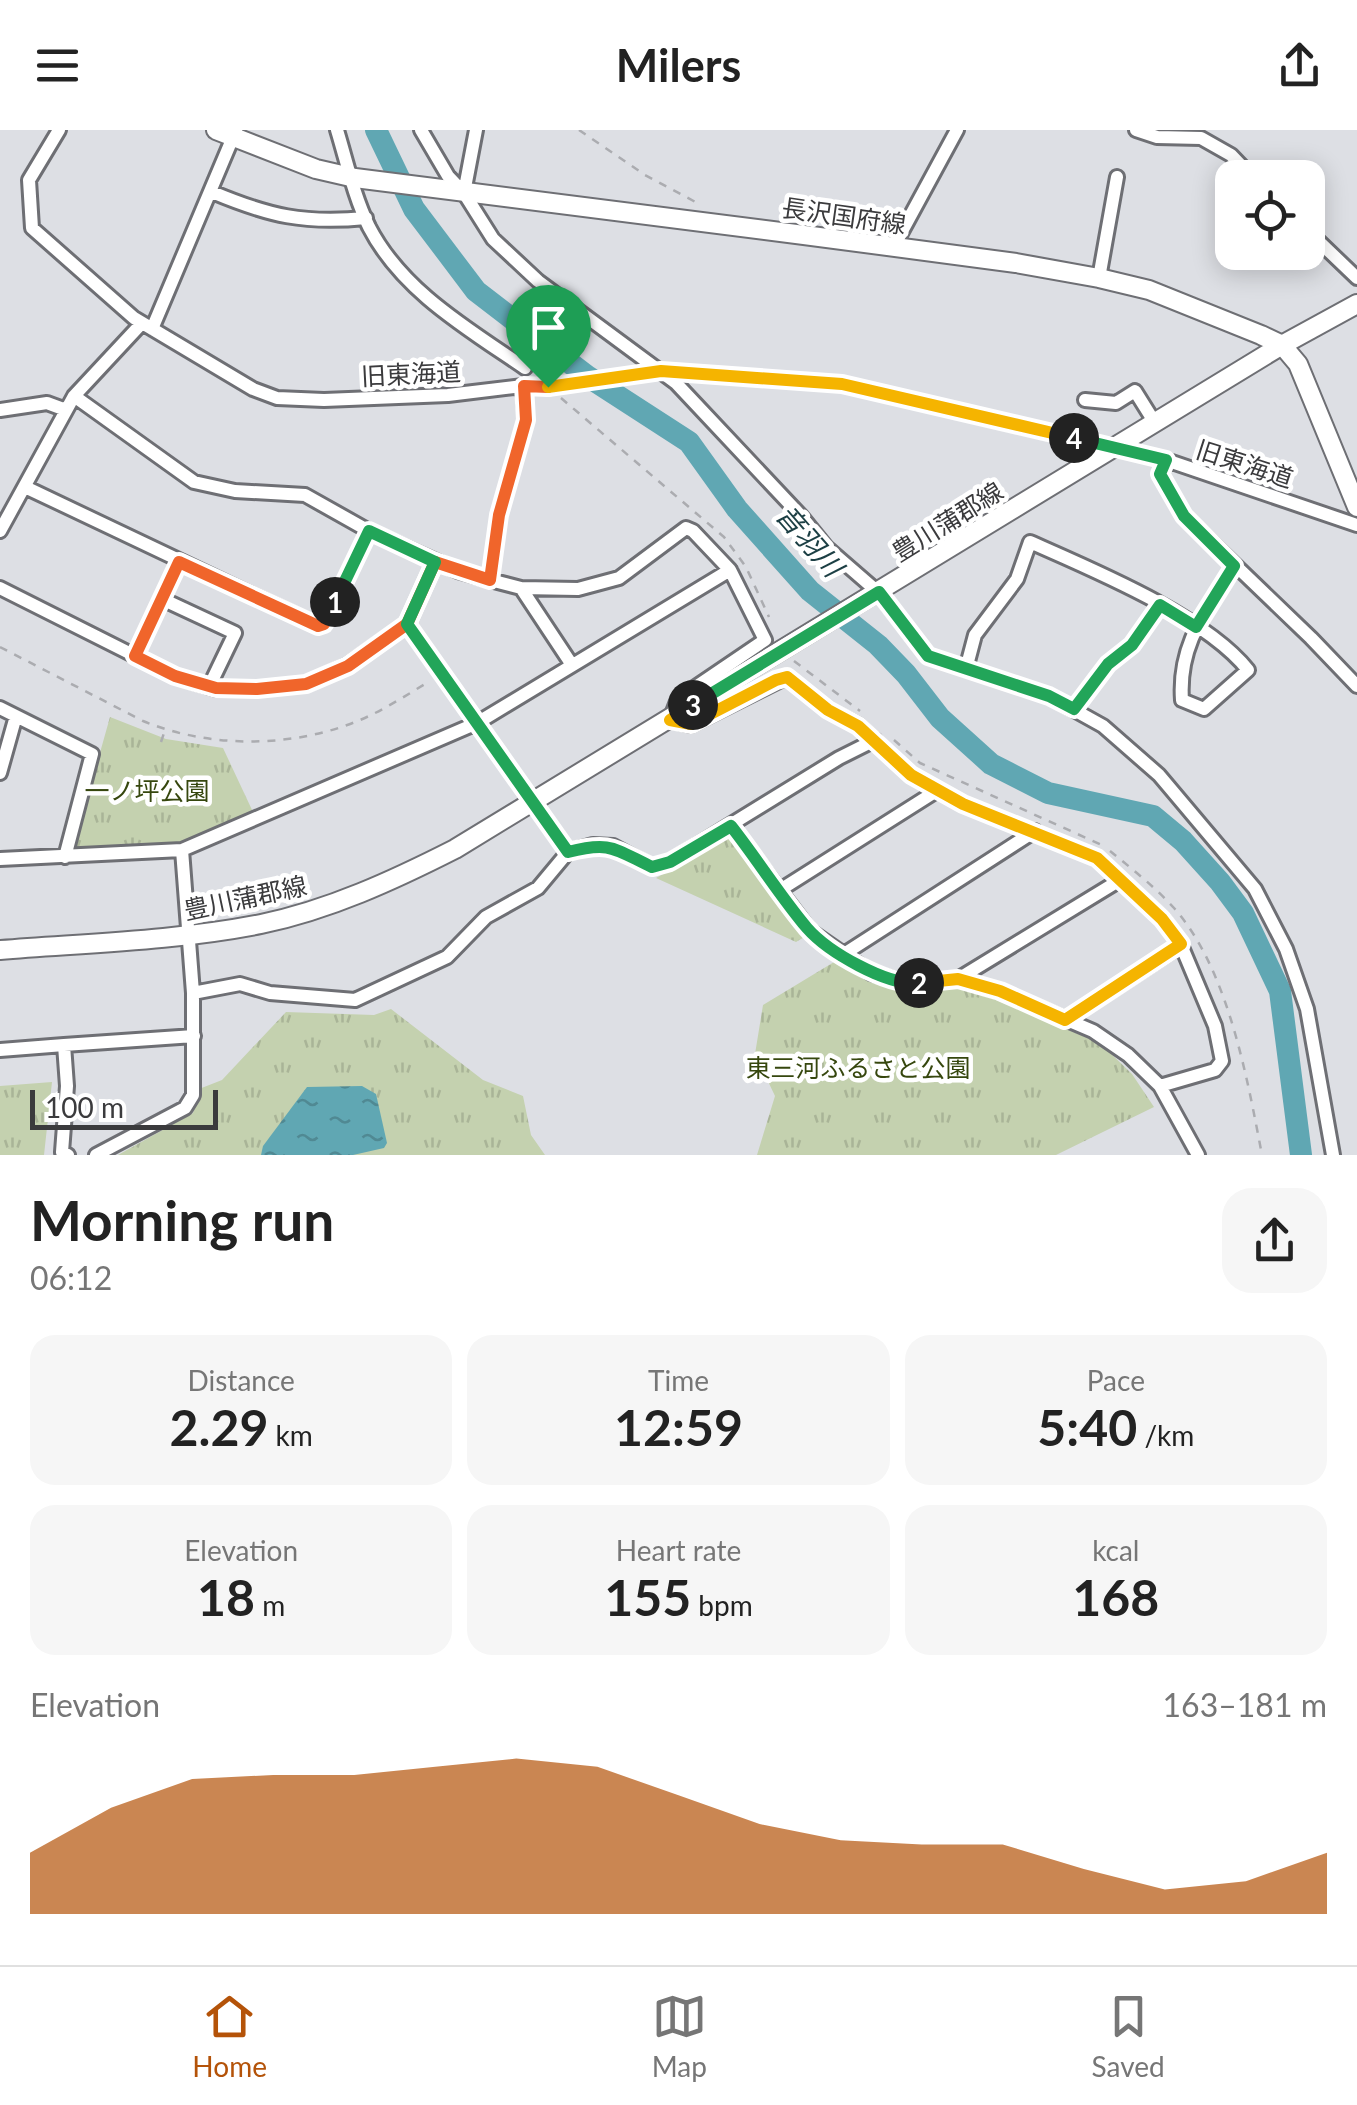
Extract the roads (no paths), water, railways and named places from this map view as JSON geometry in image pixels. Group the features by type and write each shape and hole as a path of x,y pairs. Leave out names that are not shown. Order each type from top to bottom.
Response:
{"main road":[{"name":"長沢国府線","path":"216,130 316,169 352,177 1016,263 1099,278 1149,290 1282,346"},
{"name":"豊川蒲郡線","path":"0,950 189,936 264,923 362,892 455,849 1114,447 1357,304"},
{"path":"1282,346 1298,364 1357,507"}],"street":[{"name":"旧東海道","path":"59,130 30,180 32,228 147,326 253,389 277,398 448,395 548,387 655,372 842,384 1166,460 1357,525"},
{"path":"337,130 366,218 388,254 437,307 525,368"},
{"path":"421,130 457,192 493,239 538,281 655,372 676,382 802,516 826,547 876,595 928,656 1049,696 1104,726 1159,775 1255,889 1286,949 1306,1009 1333,1155"},
{"path":"457,192 476,130"},
{"path":"893,248 957,130"},
{"path":"1136,130 1157,137 1200,138 1236,160"},
{"path":"0,531 74,396 147,326 235,135"},
{"path":"1099,278 1117,177"},
{"path":"212,192 306,222 366,218"},
{"path":"1325,247 1357,278"},
{"path":"490,580 499,515 526,420 524,386"},
{"path":"1085,400 1116,403 1136,391 1154,423"},
{"path":"74,396 194,482 235,491 304,495 435,562 521,588 578,589 618,578 686,528 693,530 730,570 764,640 678,699 670,720 691,724 787,677 828,710 876,740 911,775 963,804 1097,858 1162,919 1181,944 1214,1026 1222,1061 1215,1070 1160,1086"},
{"path":"0,410 47,403 66,410"},
{"path":"1166,460 1160,474 1184,516 1357,686"},
{"path":"25,487 318,626 324,624 369,531"},
{"path":"966,669 975,635 1016,580 1030,542 1160,605 1196,627 1220,643 1248,670 1204,708 1182,700 1180,676 1188,642 1196,627 1234,566"},
{"path":"135,656 179,562"},
{"path":"0,588 175,676 209,686 257,689 306,684 348,666 407,624 435,562"},
{"path":"0,859 182,850 477,723 730,570"},
{"path":"521,588 572,665"},
{"path":"162,599 235,633 209,686"},
{"path":"1074,709 1108,664 1132,645 1160,605"},
{"path":"407,624 568,852"},
{"path":"0,708 92,754 65,856"},
{"path":"0,774 16,716"},
{"path":"193,993 240,984 270,993 354,1000 447,957 486,918 538,888 568,852 614,846 652,867 670,862 839,758 876,740"},
{"path":"780,890 938,790"},
{"path":"731,826 810,931 871,972 910,984 958,979 1000,991 1093,1030 1128,1055 1160,1086 1198,1155"},
{"path":"844,954 1035,831"},
{"path":"96,1155 185,1108 193,1095 193,993 182,850"},
{"path":"958,979 1120,880"},
{"path":"1065,1020 1181,944"},
{"path":"0,1050 194,1036"},
{"path":"64,1046 67,1086 62,1152 68,1155"}],"water":[{"path":"362,1086 376,1094 387,1143 384,1148 353,1155 261,1155 263,1146 307,1087"}],"waterway":[{"name":"音羽川","path":"376,130 414,209 476,291 587,376 689,442 737,509 810,591 878,645 940,718 991,764 1048,793 1153,816 1183,841 1243,913 1280,991 1301,1155"}],"park label":[{"name":"一ノ坪公園","path":"147,790"},
{"name":"東三河ふるさと公園","path":"858,1067"}]}
